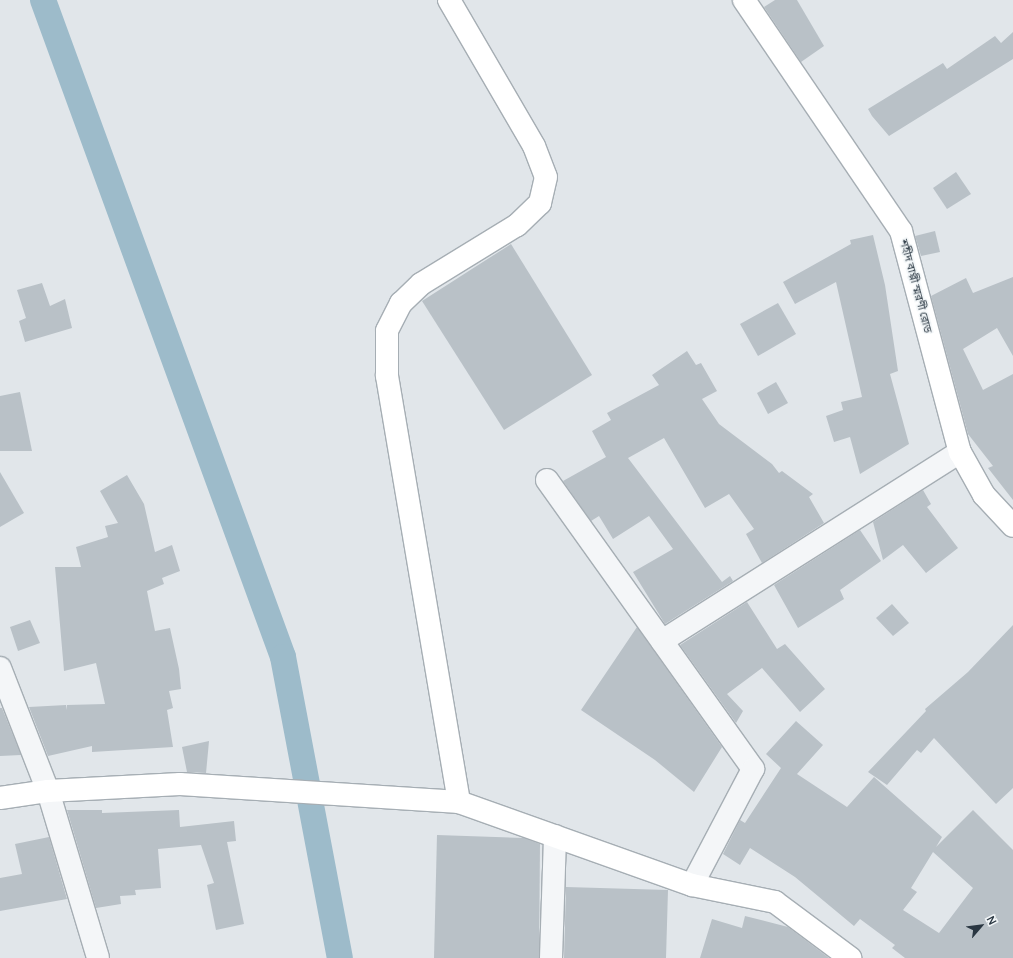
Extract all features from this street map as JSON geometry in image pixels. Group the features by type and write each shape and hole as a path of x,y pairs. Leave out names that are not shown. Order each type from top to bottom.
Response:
{"street":[{"path":"449,0 534,146 546,178 540,202 517,225 421,284 401,303 387,331 387,376 459,802"},
{"name":"শহীদ বাপ্পী স্মরণী রোড","path":"744,0 901,231 960,452 984,495 1013,526"},
{"path":"662,641 960,452"},
{"path":"547,480 753,769 692,885"},
{"path":"0,668 48,791 98,958"},
{"path":"0,798 48,791 180,784 459,802 692,885 775,902 850,958"},
{"path":"551,958 554,836"}],"building":[{"path":"775,0 797,0 824,46 801,62 764,7"},
{"path":"1013,32 1013,59 889,136 868,109 943,63 947,69 995,36 1001,43"},
{"path":"956,172 971,194 947,209 933,188"},
{"path":"935,231 940,252 921,256 915,236"},
{"path":"873,235 885,285 898,371 890,374 909,444 860,474 850,437 834,442 826,416 843,410 841,402 862,397 836,282 795,304 783,282 851,244 850,240"},
{"path":"511,244 592,375 504,430 422,301"},
{"path":"1013,277 1013,356 997,328 963,349 983,390 1013,374 1013,500 988,468 993,466 968,434 931,296 966,278 973,293"},
{"path":"42,283 50,306 65,299 72,328 25,342 19,321 26,318 17,290"},
{"path":"778,303 796,334 758,356 740,324"},
{"path":"687,351 696,365 701,363 717,391 702,399 719,424 772,464 779,473 782,471 813,494 809,497 824,523 762,563 746,534 754,529 729,494 705,508 664,438 628,458 722,582 730,576 733,581 665,624 633,572 673,549 649,516 613,539 599,516 591,521 563,481 606,457 592,431 611,420 607,413 659,385 652,375"},
{"path":"776,382 788,403 768,414 757,393"},
{"path":"20,392 32,451 0,451 0,396"},
{"path":"0,472 24,513 0,527"},
{"path":"127,475 144,504 155,552 172,545 180,571 162,578 164,584 147,591 155,631 170,628 179,669 181,689 169,691 173,708 167,710 173,747 92,752 92,746 48,756 29,707 66,705 67,710 67,705 105,704 96,663 64,671 55,567 81,567 76,547 108,537 105,526 118,523 100,491"},
{"path":"923,490 931,504 927,507 958,548 926,573 903,545 883,560 873,522"},
{"path":"860,530 881,561 840,590 844,599 798,628 774,585"},
{"path":"747,602 777,649 785,644 825,689 800,712 762,668 727,694 743,711 736,723 680,645"},
{"path":"892,604 909,623 893,636 876,618"},
{"path":"30,620 40,643 18,651 10,627"},
{"path":"1013,625 1013,788 996,804 934,738 921,753 917,750 887,785 868,772 926,711 925,709 968,672"},
{"path":"637,627 722,747 694,792 655,760 581,710"},
{"path":"0,708 2,708 21,755 0,756"},
{"path":"796,721 823,745 797,774 847,807 874,777 942,837 936,847 973,810 1013,850 1013,958 905,958 892,948 895,945 860,919 854,926 795,877 750,848 740,865 723,854 740,820 745,823 781,768 766,754","holes":["933,852 973,888 939,933 903,910 917,892 911,888"]},
{"path":"209,741 206,773 187,772 182,747"},
{"path":"67,810 102,810 102,813 179,810 180,827 234,821 236,841 227,842 244,924 216,930 207,885 214,883 201,845 158,849 161,888 135,890 136,895 120,896 121,904 96,908"},
{"path":"437,835 524,838 540,844 539,958 434,958"},
{"path":"49,837 67,899 0,911 0,878 22,874 15,844"},
{"path":"566,887 668,890 666,958 564,958"},
{"path":"745,916 788,927 829,958 700,958 712,919 742,928"}],"waterway":[{"path":"43,0 283,657 340,958"}]}
